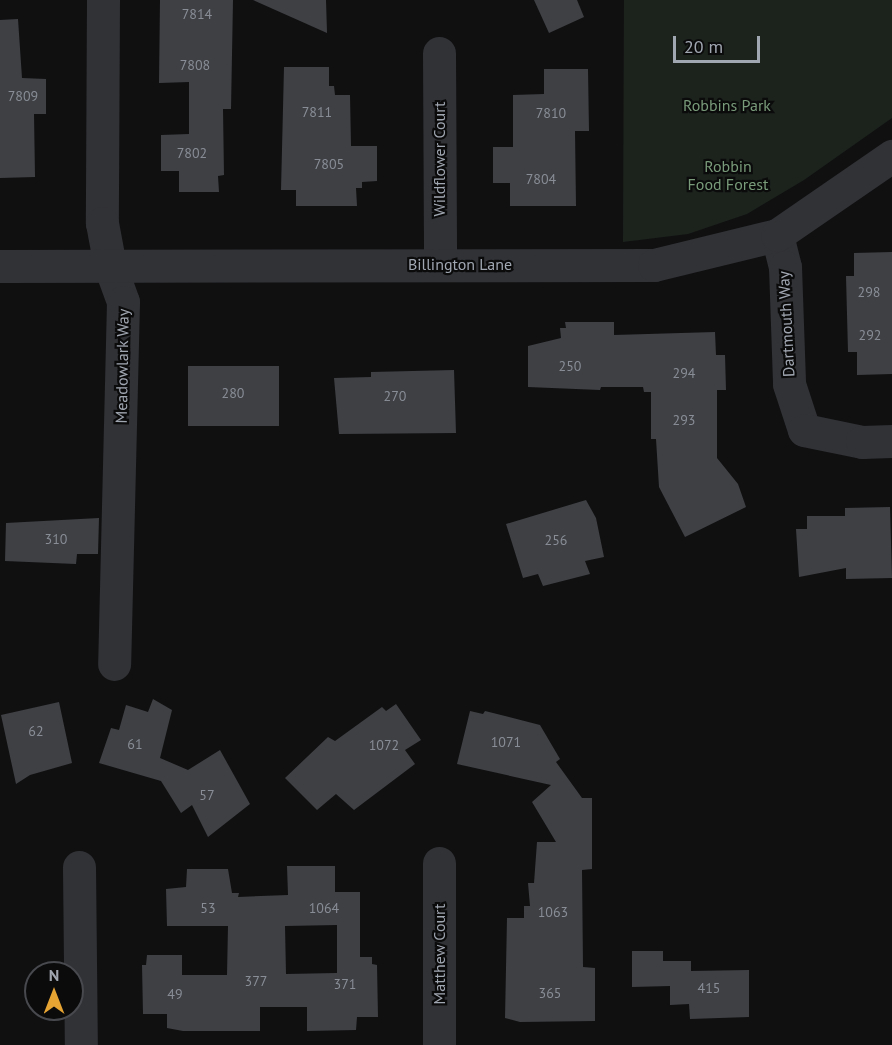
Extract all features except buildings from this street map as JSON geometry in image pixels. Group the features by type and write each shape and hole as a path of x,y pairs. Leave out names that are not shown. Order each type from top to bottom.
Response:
{"street":[{"name":"Meadowlark Way","path":"103,0 102,223 110,266 123,302 114,664"},
{"name":"Wildflower Court","path":"439,53 440,264"},
{"name":"Billington Lane","path":"0,266 654,265 777,235 892,156"},
{"name":"Dartmouth Way","path":"777,235 785,267 789,384 804,430 862,442 892,441"},
{"name":"Matthew Court","path":"439,863 439,1045"},
{"path":"79,867 81,1045"}],"green space":[{"name":"Robbins Park","path":"624,0 892,0 892,118 804,180 747,214 688,234 623,242"}],"park label":[{"name":"Robbin Food Forest","path":"728,175"}]}
